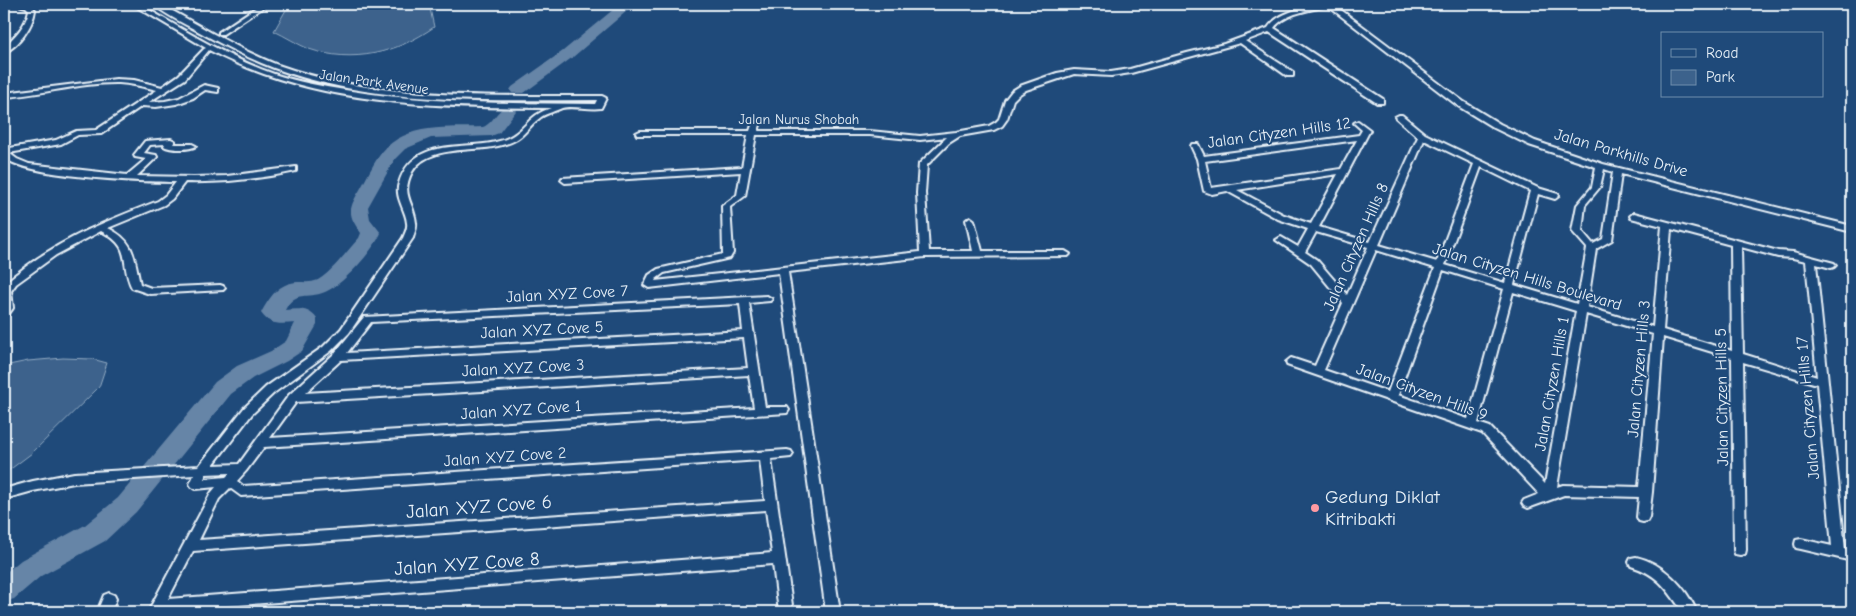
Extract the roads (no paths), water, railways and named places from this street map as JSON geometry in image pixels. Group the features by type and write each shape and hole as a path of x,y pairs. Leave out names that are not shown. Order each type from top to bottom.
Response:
{"street":[{"path":"4,51 26,28 32,14 32,10 28,5 18,4"},
{"name":"Jalan Park Avenue","path":"135,4 238,62 264,73 320,88 400,100 564,106 600,102 442,95 366,88 332,82 303,75 261,60 156,4"},
{"path":"221,33 266,4"},
{"name":"Jalan Nurus Shobah","path":"640,133 877,133 920,138 991,128 999,124 1003,119 1008,100 1023,88 1074,72 1111,74 1131,71 1241,41 1270,29 1272,23 1282,18 1329,5"},
{"name":"Jalan Parkhills Drive","path":"1329,5 1461,104 1497,126 1532,143 1600,166 1852,229"},
{"path":"1270,29 1380,101"},
{"path":"1241,41 1290,74"},
{"path":"206,50 182,77 98,132 76,133 55,143 4,151 6,156 14,162 28,166 128,179 204,181 258,176 293,169"},
{"path":"4,95 34,93 105,82 136,83 162,89"},
{"path":"320,88 332,82"},
{"path":"139,104 158,105 183,100 194,95 204,87 215,90"},
{"path":"528,105 538,116"},
{"path":"229,481 196,484 202,470 248,411 270,390 327,349 345,331 408,238 412,225 403,195 402,184 416,161 440,151 497,144 510,140 522,134 538,116 564,106"},
{"path":"1399,117 1422,136 1536,190 1555,196"},
{"path":"757,122 752,132 740,197 726,206 727,256 660,271 652,277 649,285 925,254 1064,254"},
{"path":"1300,253 1366,130 1358,123"},
{"path":"925,254 921,193 923,164 946,141 958,134"},
{"name":"Jalan Cityzen Hills 8","path":"1318,371 1422,136"},
{"name":"Jalan Cityzen Hills 12","path":"1201,159 1362,137"},
{"path":"128,179 153,157 138,155 148,143 171,141 168,146 192,146"},
{"name":"Jalan Cityzen Hills 12","path":"1195,146 1201,159 1207,189 1212,191 1229,189"},
{"path":"1392,397 1478,163"},
{"path":"1600,166 1596,187 1581,205 1576,231 1592,248 1607,240 1617,170"},
{"path":"565,180 745,169"},
{"path":"1229,189 1344,171"},
{"path":"4,313 8,308 6,290 11,283 29,268 61,247 100,228 161,203 169,197 183,179"},
{"name":"Jalan Cityzen Hills Boulevard","path":"1229,189 1281,217 1314,228 1822,382"},
{"path":"1472,425 1536,190"},
{"path":"1634,216 1778,254 1831,265"},
{"path":"970,220 978,254"},
{"name":"Jalan Cityzen Hills 3","path":"1644,516 1667,225"},
{"path":"100,228 116,235 128,249 135,286 150,291 220,288"},
{"path":"1281,240 1314,262 1348,304"},
{"name":"Jalan Cityzen Hills 5","path":"1736,243 1740,550"},
{"name":"Jalan Cityzen Hills 1","path":"1549,496 1592,248"},
{"name":"Jalan Cityzen Hills 17","path":"1811,260 1838,553"},
{"path":"783,270 833,612"},
{"name":"Jalan XYZ Cove 7","path":"338,357 368,319 767,299"},
{"path":"744,300 760,411"},
{"name":"Jalan XYZ Cove 5","path":"338,357 749,334"},
{"path":"156,609 215,496 242,468 293,398 338,357"},
{"name":"Jalan Cityzen Hills 9","path":"1291,362 1486,430 1549,496"},
{"name":"Jalan XYZ Cove 3","path":"293,398 754,371"},
{"name":"Jalan XYZ Cove 1","path":"260,444 783,410"},
{"name":"Jalan XYZ Cove 2","path":"229,481 241,491 787,454"},
{"path":"765,456 786,612"},
{"path":"4,494 74,478 242,468"},
{"path":"1528,503 1563,490 1646,492"},
{"name":"Jalan XYZ Cove 6","path":"189,546 772,505"},
{"path":"1801,544 1852,556"},
{"name":"Jalan XYZ Cove 8","path":"156,609 779,558"},
{"path":"1636,562 1645,563 1658,572 1690,612"},
{"path":"104,612 109,598"}],"waterway":[{"path":"518,90 568,54 628,4"},
{"path":"4,590 31,568 95,533 127,505 223,388 245,372 279,356 294,346 306,325 306,319 301,316 276,317 272,313 286,293 298,289 317,288 331,280 368,240 371,233 361,220 359,207 388,156 399,145 429,133 485,132 493,129 508,111"}],"tunnel":[{"path":"206,50 221,33"}],"place":[{"name":"Gedung Diklat Kitribakti","path":"1315,508"}]}
